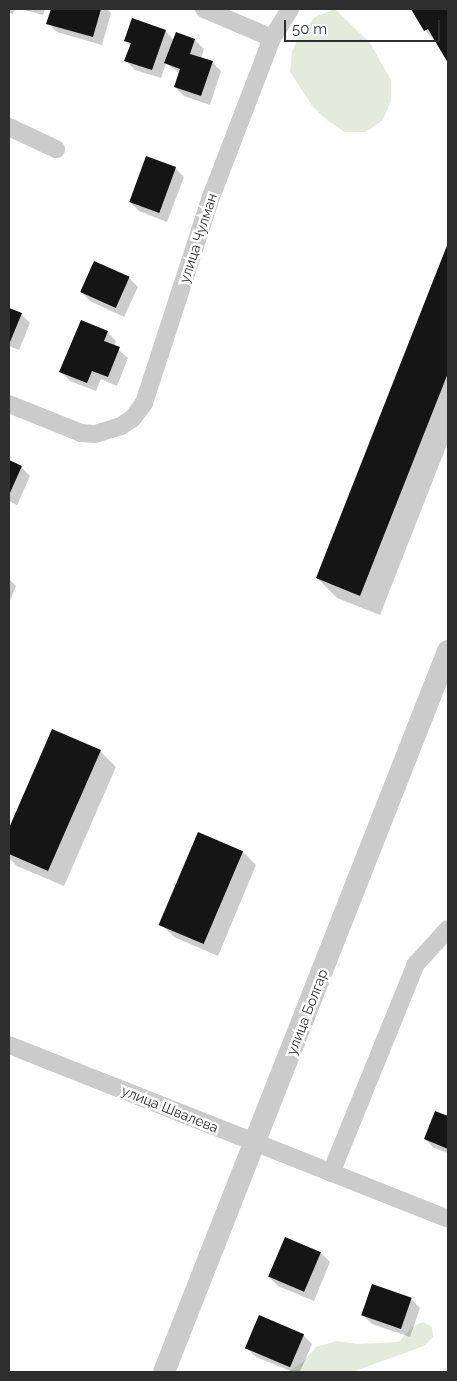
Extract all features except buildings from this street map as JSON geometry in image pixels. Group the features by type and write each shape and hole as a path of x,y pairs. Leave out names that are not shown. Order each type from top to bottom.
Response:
{"street":[{"path":"204,9 272,38"},
{"name":"улица Чулман","path":"9,404 80,433 108,432 132,418 144,404 211,197 272,38 290,9"},
{"path":"9,127 56,149"},
{"name":"улица Болгар","path":"164,1372 448,650"},
{"path":"332,1173 416,964 448,929"},
{"name":"улица Швалева","path":"9,1045 448,1219"}],"green space":[{"path":"335,9 370,43 391,80 391,101 383,120 366,132 345,132 328,121 313,107 290,72 292,51 301,33 315,17"},
{"path":"423,1322 432,1327 433,1337 424,1346 352,1372 288,1372 303,1362 316,1347 337,1341 357,1344 399,1342 412,1327"}]}
